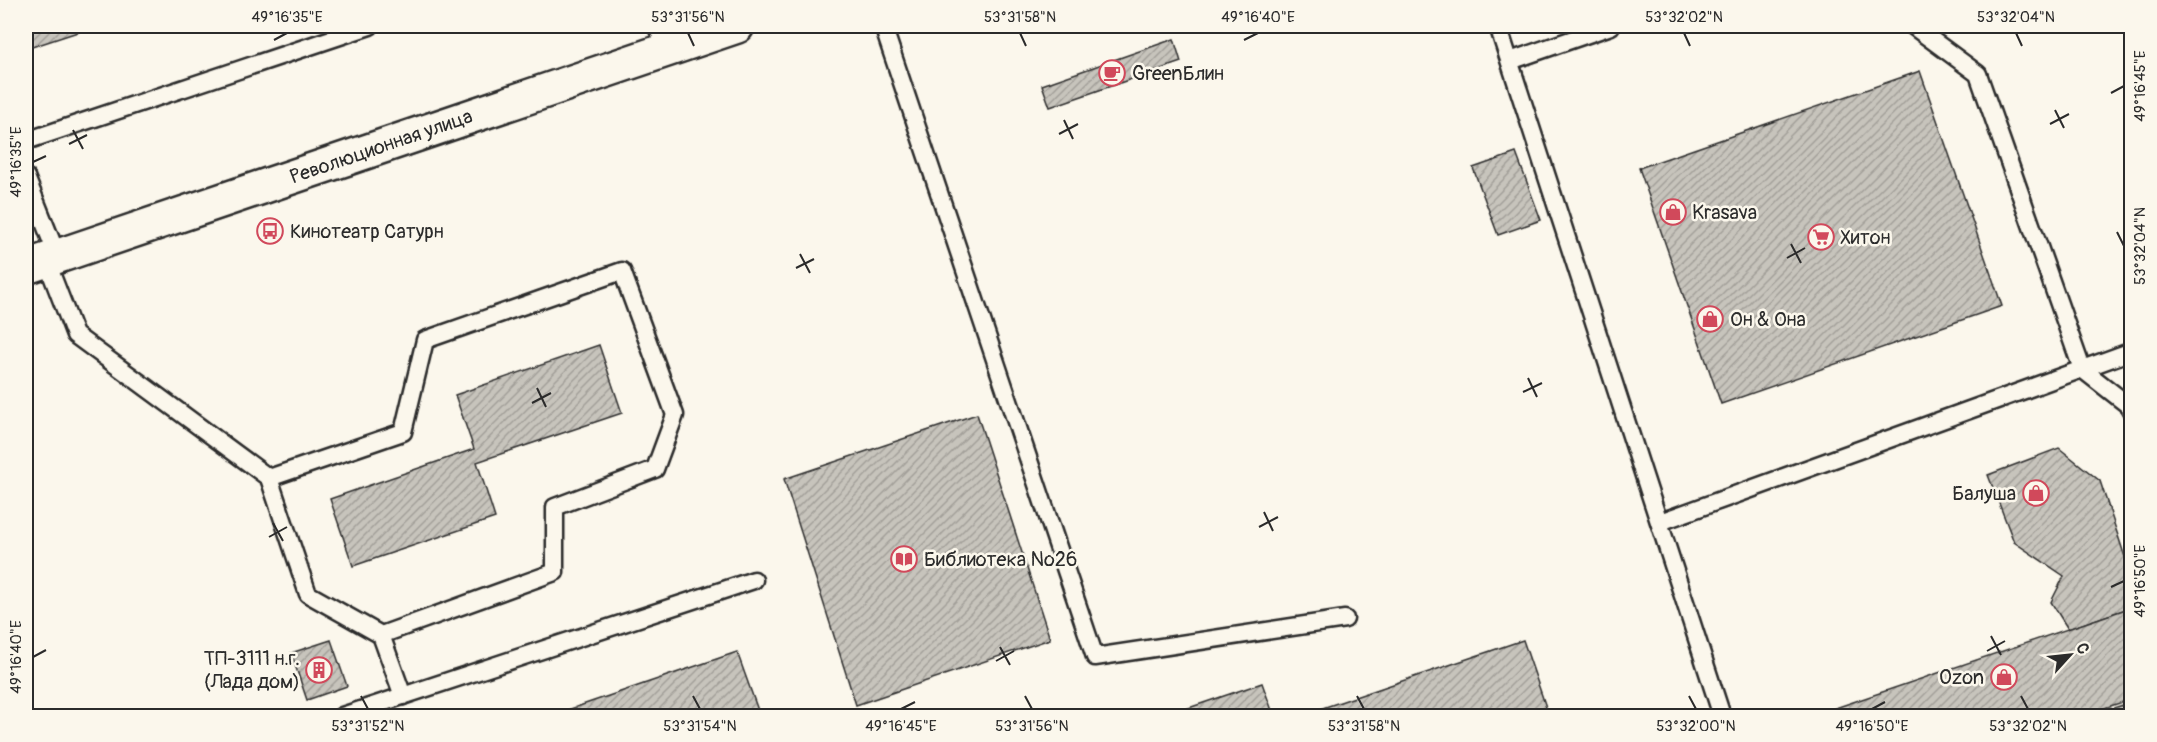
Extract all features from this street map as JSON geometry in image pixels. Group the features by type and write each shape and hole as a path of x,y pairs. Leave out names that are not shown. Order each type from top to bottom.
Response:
{"main road":[{"name":"Революционная улица","path":"43,261 662,37 737,26"}],"lane":[{"path":"26,141 370,26"},
{"path":"883,26 1095,657 1345,619"},
{"path":"1498,26 1722,717"},
{"path":"1510,62 1611,26"},
{"path":"1913,26 1978,74 2082,369 2128,405 2132,412"},
{"path":"26,177 43,261 75,335 269,478 308,594 381,635 403,696"},
{"path":"269,478 403,432 425,340 622,272 675,415 655,469 555,507 555,572 381,635"},
{"path":"1660,522 2132,351"},
{"path":"342,717 754,580"}],"building":[{"path":"26,26 96,26 26,49"},
{"name":"GreenБлин","path":"1174,39 1181,62 1050,107 1042,85"},
{"name":"Хитон","path":"1920,71 2002,306 1721,404 1639,168"},
{"path":"1516,153 1541,220 1498,235 1473,168"},
{"path":"599,345 622,413 477,462 495,518 353,566 330,499 474,449 455,395"},
{"path":"977,414 1050,639 856,705 784,479"},
{"path":"2059,448 2100,481 2125,557 2132,563 2132,607 2068,629 2051,602 2064,576 2014,542 1988,475"},
{"path":"2132,607 2132,699 2080,716 1812,716"},
{"name":"ТП-3111 н.г. (Лада дом)","path":"331,640 347,686 307,700 291,653"},
{"path":"1523,640 1549,716 1299,716"},
{"path":"737,652 760,716 550,716"},
{"path":"1262,683 1274,716 1164,716 1171,714"},
{"path":"2132,702 2132,716 2089,716"}],"place":[{"name":"GreenБлин","path":"1112,73"},
{"name":"Krasava","path":"1673,212"},
{"name":"Кинотеатр Сатурн","path":"270,231"},
{"name":"Хитон","path":"1821,237"},
{"name":"Он & Она","path":"1710,319"},
{"name":"Балуша","path":"2036,493"},
{"name":"Библиотека №26","path":"904,559"},
{"name":"ТП-3111 н.г. (Лада дом)","path":"319,670"},
{"name":"Ozon","path":"2004,677"}]}
